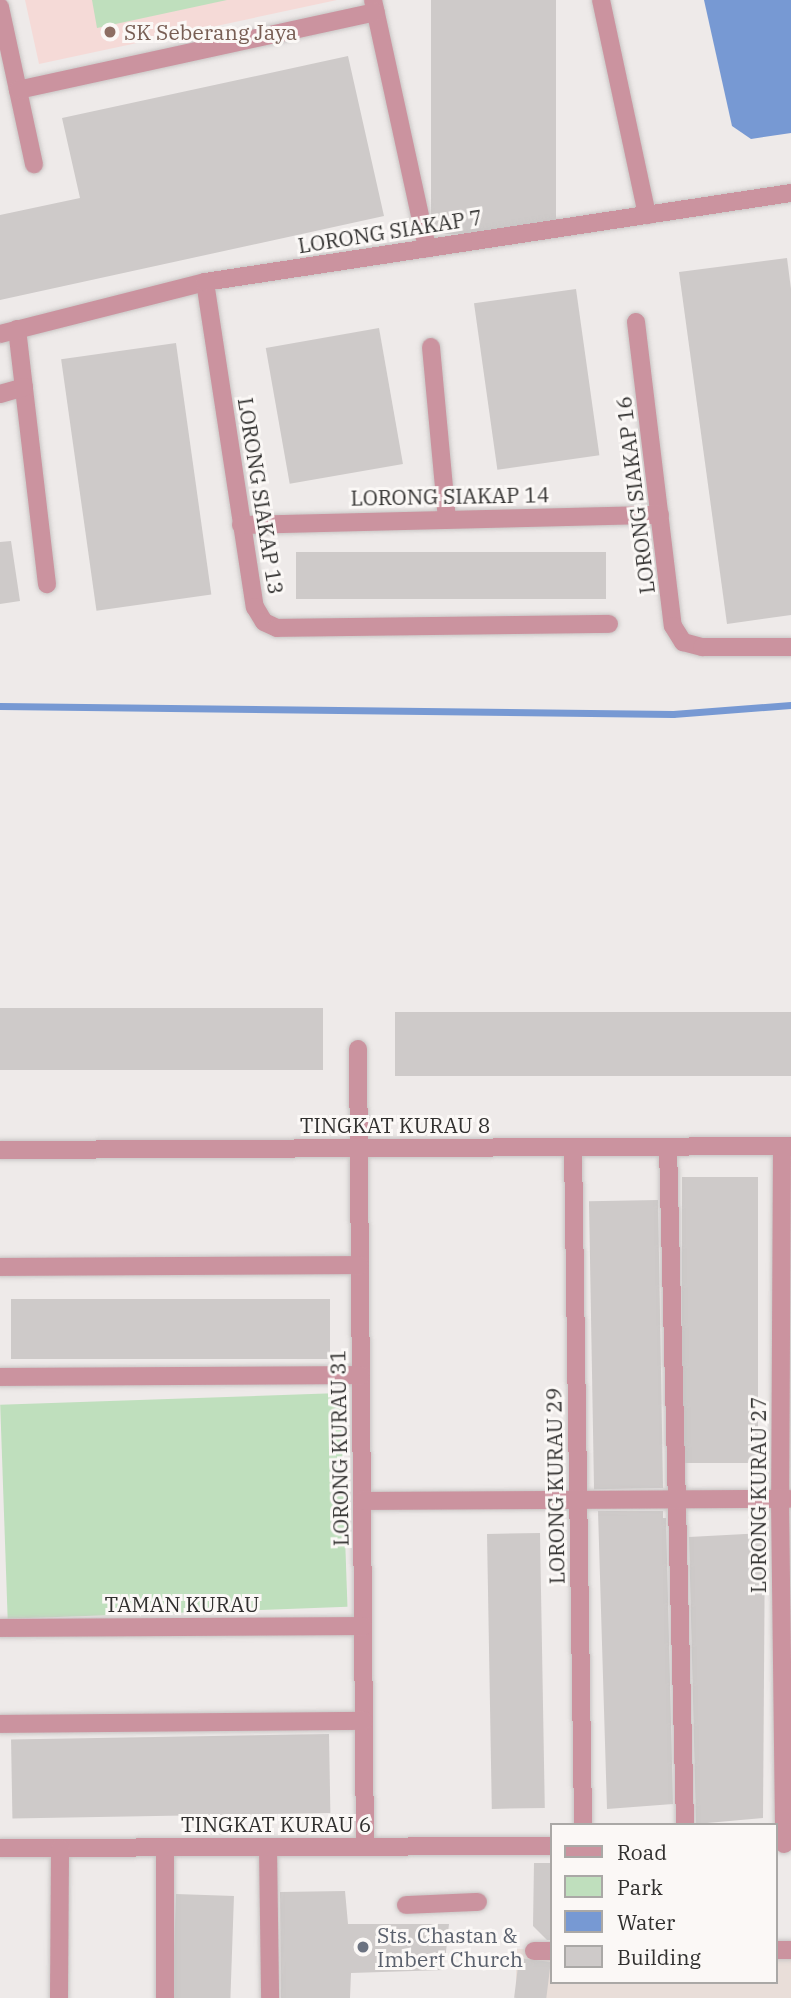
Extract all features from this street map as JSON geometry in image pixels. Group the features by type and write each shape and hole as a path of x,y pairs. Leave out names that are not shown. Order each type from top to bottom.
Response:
{"street":[{"path":"601,0 647,215"},
{"path":"18,90 374,6 427,248"},
{"path":"0,7 34,164"},
{"name":"LORONG SIAKAP 7","path":"8,332 205,282 791,192"},
{"name":"LORONG SIAKAP 13","path":"205,282 255,607 264,622 277,628 609,624"},
{"name":"LORONG SIAKAP 16","path":"636,321 673,626 683,642 702,647 791,647"},
{"path":"8,332 24,387 47,584"},
{"path":"431,346 447,518"},
{"path":"0,394 24,387"},
{"name":"LORONG SIAKAP 14","path":"241,524 660,515"},
{"name":"LORONG KURAU 31","path":"358,1049 365,1846"},
{"name":"TINGKAT KURAU 8","path":"0,1150 786,1146"},
{"name":"LORONG KURAU 27","path":"783,1844 786,1146"},
{"name":"LORONG KURAU 29","path":"573,1147 583,1823"},
{"path":"668,1147 685,1823"},
{"path":"0,1267 360,1265"},
{"path":"0,1377 361,1375"},
{"path":"362,1501 785,1499"},
{"name":"TAMAN KURAU","path":"0,1628 363,1626"},
{"path":"0,1724 364,1721"},
{"name":"TINGKAT KURAU 6","path":"0,1848 550,1846"},
{"path":"165,1847 165,1998"},
{"path":"268,1847 270,1998"},
{"path":"59,1998 60,1848"},
{"path":"406,1905 478,1902"}],"shaded area":[{"name":"SK Seberang Jaya","path":"25,0 337,0 39,64"},
{"path":"777,1948 791,1948 791,1998 516,1998 516,1949 550,1949 550,1984 777,1984"}],"green space":[{"path":"92,0 227,0 97,28"},
{"path":"340,1393 347,1607 8,1619 0,1405"}],"water":[{"path":"704,0 791,0 791,133 751,139 732,126"}],"building":[{"path":"431,0 556,0 556,234 431,234"},
{"path":"348,56 384,216 0,300 0,215 80,198 62,118"},
{"path":"787,258 791,289 791,615 727,624 679,272"},
{"path":"576,289 599,455 497,470 474,303"},
{"path":"379,328 403,464 290,484 266,348"},
{"path":"176,343 211,595 96,611 61,359"},
{"path":"11,541 20,601 0,604 0,542"},
{"path":"296,552 606,552 606,599 296,599"},
{"path":"0,1008 323,1008 323,1070 0,1070"},
{"path":"395,1012 791,1012 791,1076 395,1076"},
{"path":"682,1177 758,1177 758,1463 682,1463"},
{"path":"658,1200 663,1488 594,1489 589,1201"},
{"path":"11,1299 330,1299 330,1359 11,1359"},
{"path":"598,1511 663,1511 663,1518 666,1518 673,1804 607,1809"},
{"path":"540,1533 545,1808 492,1809 487,1534"},
{"path":"765,1533 763,1818 696,1823 689,1537"},
{"path":"329,1734 330,1813 12,1819 11,1740"},
{"path":"534,1863 550,1863 550,1940 533,1926"},
{"name":"Sts. Chastan & Imbert Church","path":"345,1891 348,1924 449,1924 444,1970 351,1973 350,1998 281,1998 280,1892"},
{"path":"176,1894 234,1896 230,1998 172,1998"},
{"path":"519,1958 550,1962 546,1998 514,1998"}],"waterway":[{"path":"0,706 673,714 791,705"}],"place":[{"name":"SK Seberang Jaya","path":"110,32"},
{"name":"Sts. Chastan & Imbert Church","path":"363,1947"}]}
